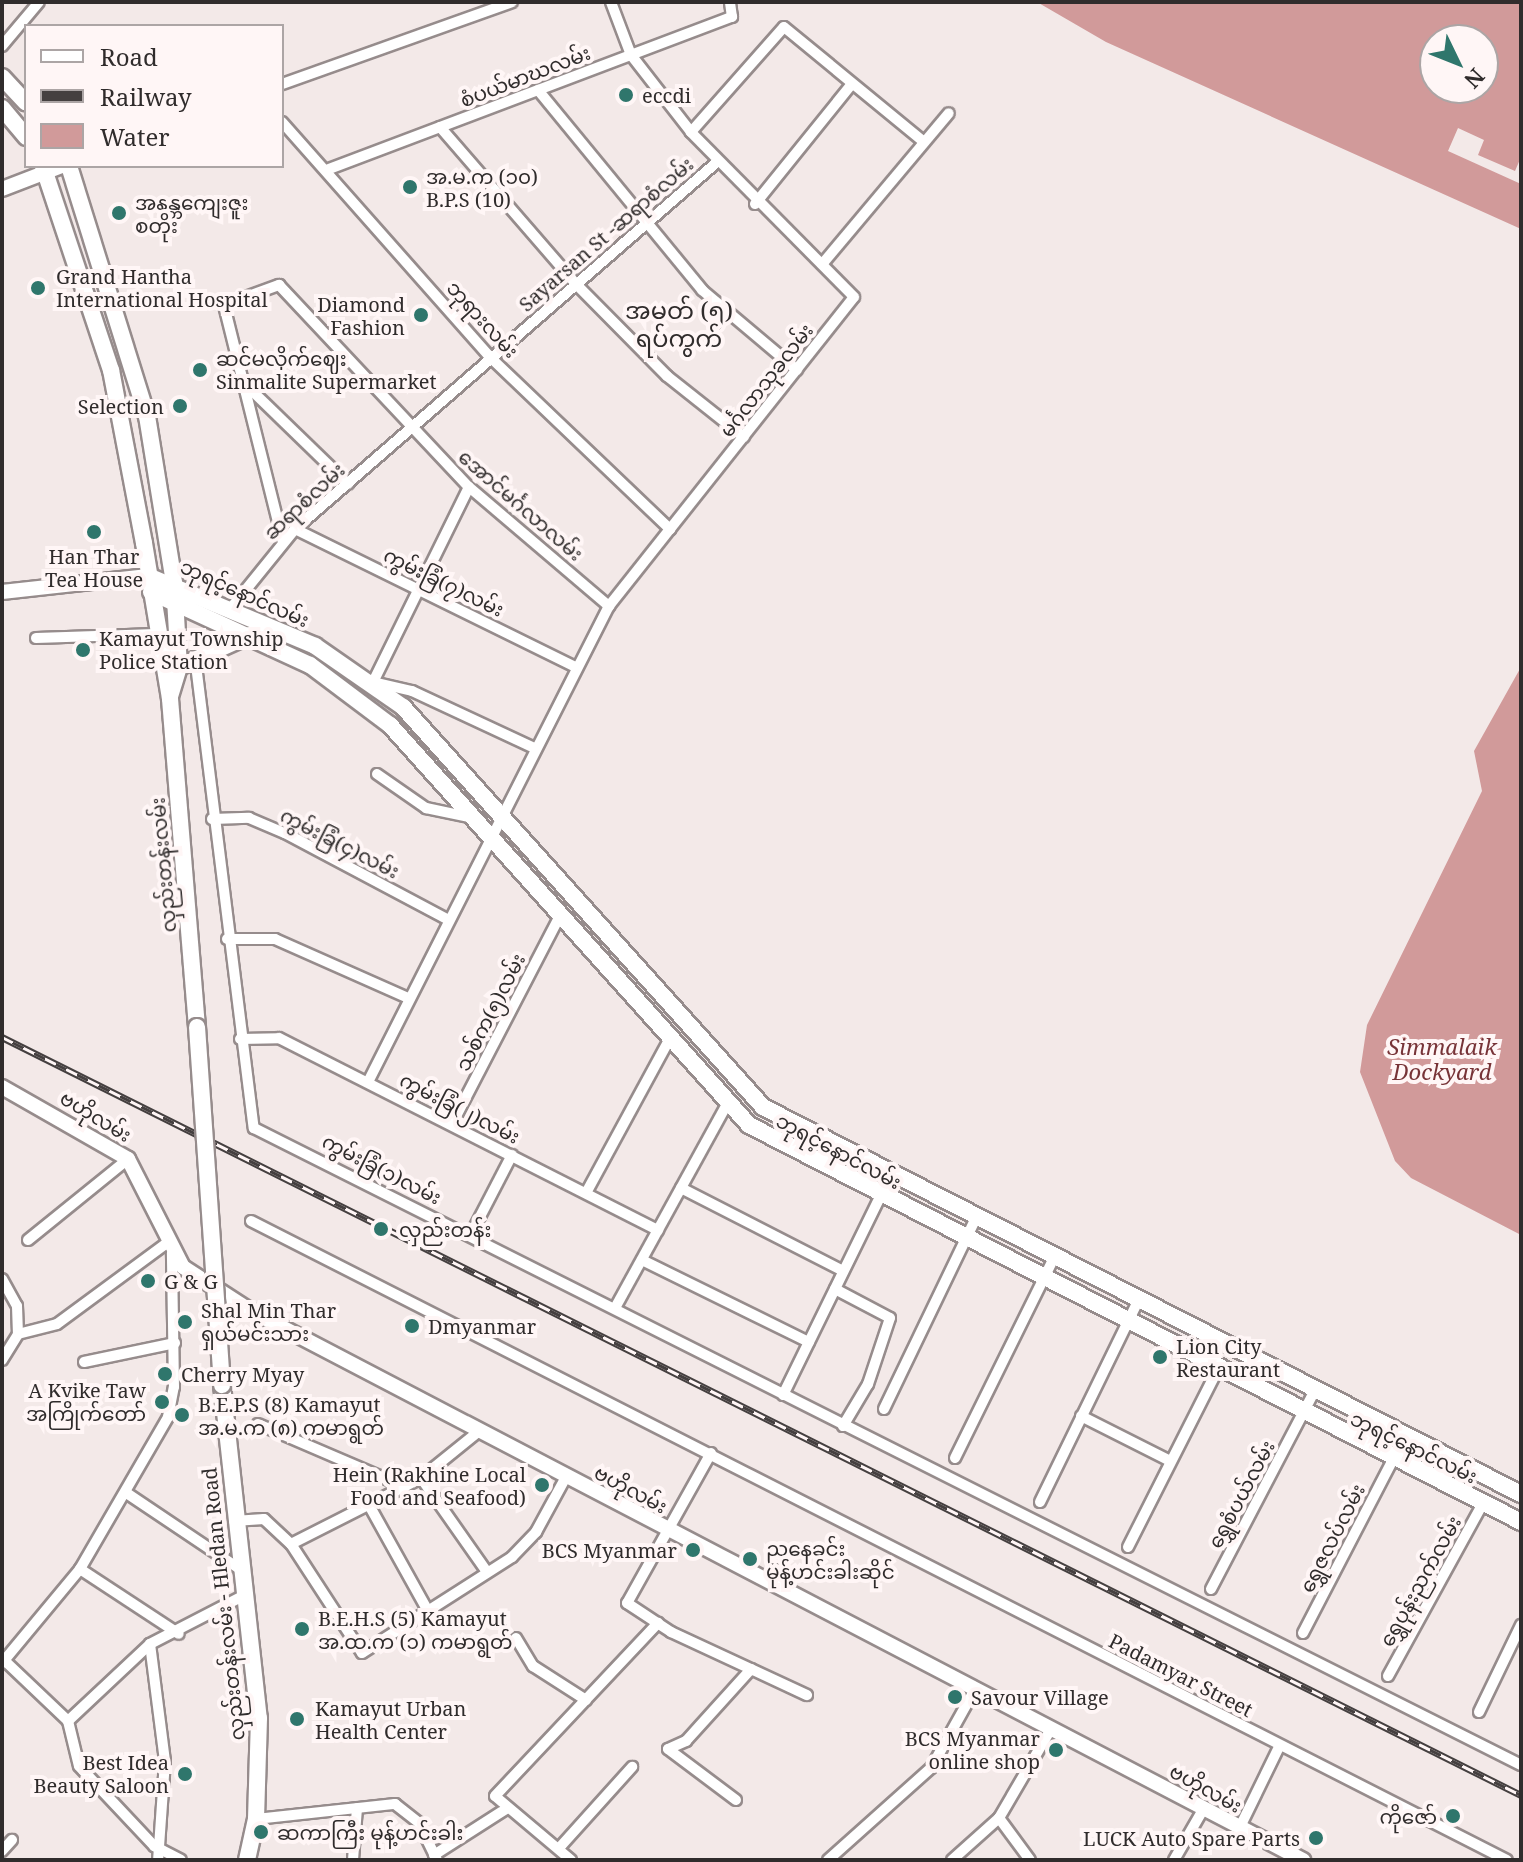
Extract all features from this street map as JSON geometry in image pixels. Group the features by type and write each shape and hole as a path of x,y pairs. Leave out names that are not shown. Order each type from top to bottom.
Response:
{"main road":[{"path":"2,77 24,101"},
{"path":"2,108 24,135"},
{"path":"2,189 51,168"},
{"name":"ဘုရင့်နောင်လမ်း","path":"51,168 111,370 150,584 174,601 250,635 362,701 473,818 727,1104 781,1146 1392,1460 1521,1522"},
{"name":"လှည်းတန်းလမ်း","path":"70,168 147,416 174,582 179,667 170,699"},
{"name":"ဘုရင့်နောင်လမ်း","path":"150,584 174,582 373,682 501,813 692,1032 763,1107 890,1177 1404,1438 1521,1494"},
{"path":"2,592 150,584"},
{"name":"လှည်းတန်းလမ်း","path":"150,584 156,634 170,699 222,1385"},
{"path":"179,667 195,657 250,635"},
{"path":"555,912 569,892"},
{"path":"612,976 629,960"},
{"path":"672,1044 692,1032"},
{"name":"ဗဟိုလမ်း","path":"2,1087 128,1159 170,1248 251,1311 1303,1860"},
{"name":"လှည်းတန်းလမ်း - Hledan Road","path":"222,1385 238,1568 259,1718 256,1819"},
{"path":"247,1860 256,1819"}],"street":[{"path":"2,46 39,2"},
{"path":"284,83 512,2"},
{"name":"မင်္ဂလာသုခလမ်း","path":"368,1082 447,919 609,606 854,297 824,262 755,204 691,132 631,55 611,2"},
{"name":"စံပယ်မာဃလမ်း","path":"329,169 733,15 730,2"},
{"path":"691,132 784,27 924,142"},
{"path":"755,204 852,84"},
{"path":"538,90 643,223 702,290 797,370"},
{"path":"824,262 949,113"},
{"name":"ဘုရားလမ်း","path":"284,124 329,169 491,358 670,529"},
{"path":"440,127 575,283 667,376 744,437"},
{"name":"Sayarsan St -ဆရာစံလမ်း","path":"411,428 643,223 717,162"},
{"name":"အောင်မင်္ဂလာလမ်း","path":"245,384 224,305 279,285 469,487 609,606"},
{"path":"245,384 348,484"},
{"path":"245,384 283,542"},
{"name":"ဆရာစံလမ်း","path":"231,608 295,529 411,428"},
{"path":"469,487 373,682 412,691 534,748"},
{"name":"ကွမ်းခြံ(၇)လမ်း","path":"295,529 577,668"},
{"path":"36,638 156,634"},
{"path":"195,657 240,1039"},
{"path":"377,774 426,808 473,818"},
{"name":"ကွမ်းခြံ(၄)လမ်း","path":"212,819 249,818 285,833 447,919"},
{"name":"သစ်က(၅)လမ်း","path":"452,1124 555,912"},
{"path":"227,939 275,939 408,998"},
{"name":"ကွမ်းခြံ(၂)လမ်း","path":"240,1039 279,1038 658,1230"},
{"name":"ကွမ်းခြံ(၁)လမ်း","path":"240,1039 254,1128 471,1234 843,1426 1521,1765"},
{"path":"586,1193 672,1044"},
{"path":"615,1308 727,1104"},
{"path":"471,1234 512,1155"},
{"path":"28,1240 128,1159"},
{"path":"783,1395 890,1177"},
{"path":"681,1188 843,1271"},
{"path":"884,1409 975,1220"},
{"name":"Padamyar Street","path":"251,1221 1500,1858"},
{"path":"18,1334 57,1324 170,1248"},
{"path":"170,1248 175,1343 168,1417 128,1494 80,1569 3,1662 68,1721 79,1766 161,1856 181,1860"},
{"path":"642,1260 809,1342"},
{"path":"955,1458 1053,1260"},
{"path":"2,1279 17,1306 18,1334 2,1360"},
{"path":"835,1289 890,1318 868,1384 843,1426"},
{"path":"1040,1502 1137,1303"},
{"path":"84,1362 175,1343"},
{"path":"1128,1547 1218,1369"},
{"name":"ရွှေစံပယ်လမ်း","path":"1211,1589 1314,1392"},
{"path":"1081,1416 1170,1461"},
{"path":"258,1424 405,1487"},
{"path":"291,1544 421,1478 478,1432"},
{"name":"ရွှေဇလပ်လမ်း","path":"1303,1633 1404,1438"},
{"path":"711,1453 672,1533 627,1603 658,1623 807,1695"},
{"path":"1443,1485 1454,1463"},
{"path":"234,1521 264,1519 291,1544 360,1653 487,1572 536,1532 566,1477"},
{"path":"421,1478 487,1572"},
{"path":"128,1494 238,1568"},
{"name":"ရွှေပုန်းညက်လမ်း","path":"1388,1676 1483,1503"},
{"path":"369,1505 428,1611"},
{"path":"80,1569 179,1634"},
{"path":"68,1721 150,1644 179,1634 243,1596"},
{"path":"571,1860 560,1847 506,1809 495,1796 658,1623"},
{"path":"1479,1712 1521,1625"},
{"path":"516,1638 533,1666 586,1700"},
{"path":"150,1644 165,1761 161,1856"},
{"path":"736,1800 668,1749 686,1741 751,1669"},
{"path":"828,1860 931,1768 974,1691"},
{"path":"952,1860 999,1818 1051,1729"},
{"path":"1239,1829 1280,1745"},
{"path":"560,1847 632,1767"},
{"path":"256,1819 357,1808 402,1807 435,1858 506,1809"},
{"path":"353,1860 357,1808"},
{"path":"1174,1860 1204,1808"},
{"path":"999,1818 1030,1860"},
{"path":"2,1851 12,1840"}],"water":[{"path":"1037,2 1521,2 1521,229 1106,42"},
{"name":"Simmalaik Dockyard","path":"1521,667 1521,1235 1411,1178 1395,1161 1360,1072 1367,1025 1482,791 1474,751"}],"pier":[{"path":"1458,128 1484,140 1478,155 1515,171 1521,157 1521,184 1448,151"}],"railway":[{"path":"2,1037 1521,1795"}],"place":[{"name":"eccdi","path":"626,95"},
{"name":"အ.မ.က (၁၀) B.P.S (10)","path":"410,187"},
{"name":"အနန္တကျေးဇူး စတိုး","path":"119,213"},
{"name":"Grand Hantha International Hospital","path":"38,288"},
{"name":"Diamond Fashion","path":"421,315"},
{"name":"ဆင်မလိုက်ဈေး Sinmalite Supermarket","path":"200,370"},
{"name":"Selection","path":"180,406"},
{"name":"Han Thar Tea House","path":"94,532"},
{"name":"Kamayut Township Police Station","path":"83,650"},
{"name":"လှည်းတန်း","path":"381,1229"},
{"name":"G & G","path":"148,1281"},
{"name":"Shal Min Thar ရှယ်မင်းသား","path":"185,1322"},
{"name":"Dmyanmar","path":"412,1326"},
{"name":"Lion City Restaurant","path":"1160,1357"},
{"name":"Cherry Myay","path":"165,1374"},
{"name":"A Kyike Taw အကြိုက်တော်","path":"162,1402"},
{"name":"B.E.P.S (8) Kamayut အ.မ.က (၈) ကမာရွတ်","path":"182,1415"},
{"name":"Hein (Rakhine Local Food and Seafood)","path":"542,1485"},
{"name":"BCS Myanmar","path":"693,1550"},
{"name":"ညနေခင်း မုန့်ဟင်းခါးဆိုင်","path":"750,1559"},
{"name":"B.E.H.S (5) Kamayut အ.ထ.က (၁) ကမာရွတ်","path":"302,1629"},
{"name":"Savour Village","path":"955,1697"},
{"name":"Kamayut Urban Health Center","path":"297,1719"},
{"name":"BCS Myanmar online shop","path":"1056,1750"},
{"name":"Best Idea Beauty Saloon","path":"185,1774"},
{"name":"ကိုဇော်","path":"1453,1816"},
{"name":"ဆကာကြီး မုန့်ဟင်းခါး","path":"261,1832"},
{"name":"LUCK Auto Spare Parts","path":"1316,1838"}],"district":[{"name":"အမှတ် (၅) ရပ်ကွက်","path":"679,324"}]}
